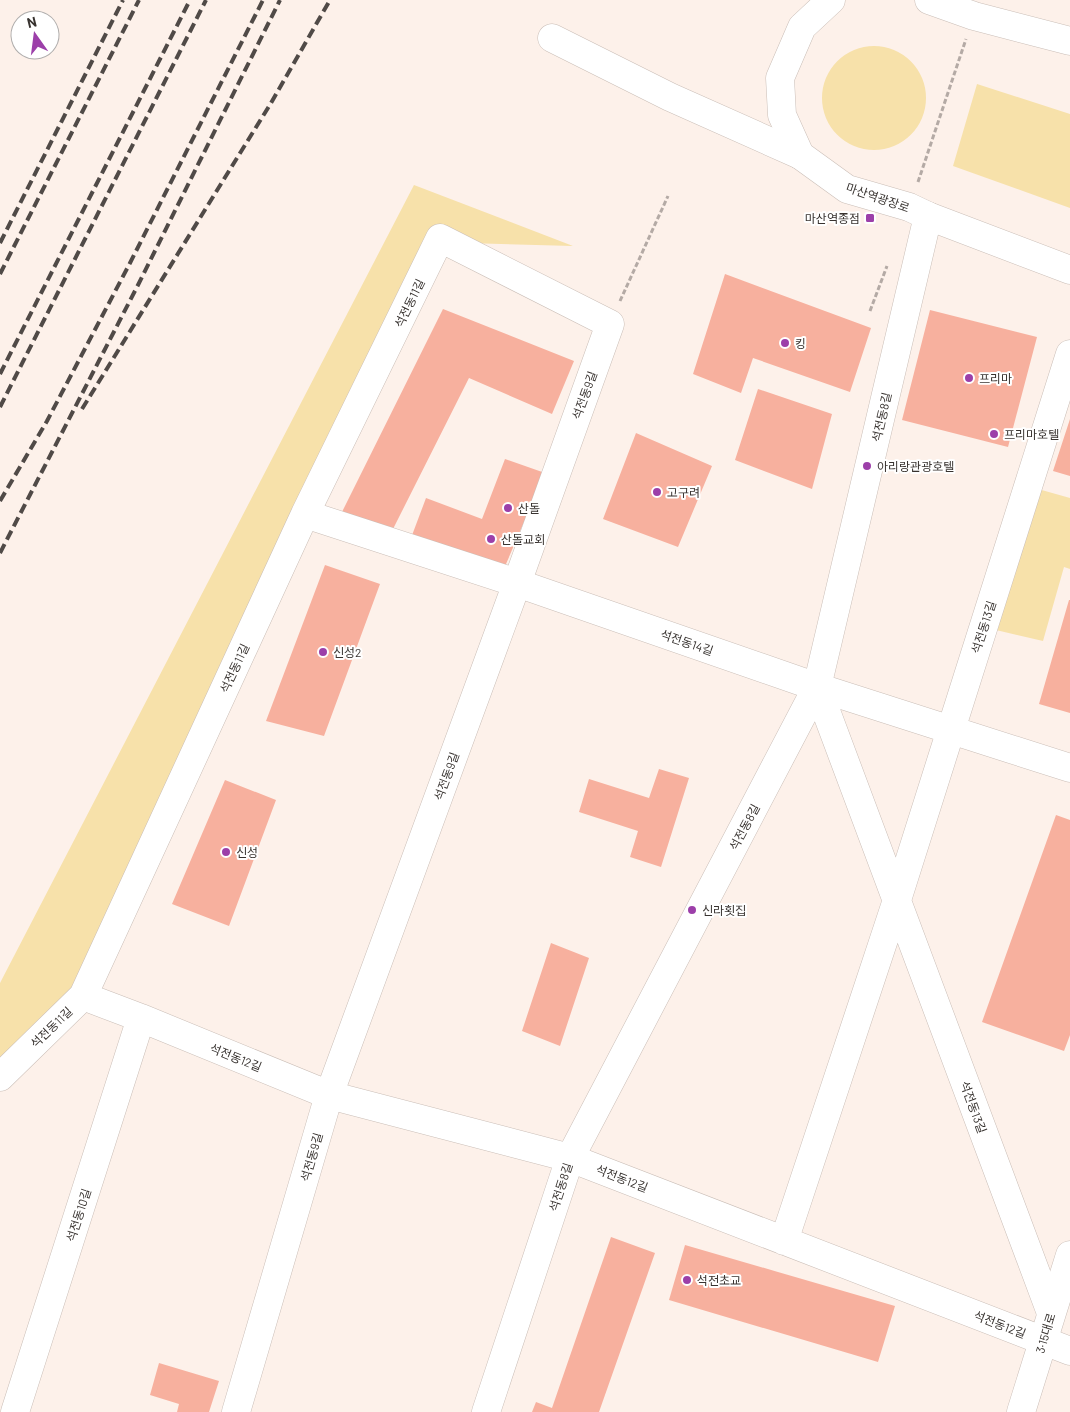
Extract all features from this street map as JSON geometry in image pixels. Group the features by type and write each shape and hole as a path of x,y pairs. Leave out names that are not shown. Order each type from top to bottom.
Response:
{"street":[{"path":"800,155 782,115 780,78 802,27 831,0"},
{"path":"929,0 974,16 1070,41"},
{"name":"마산역광장로","path":"552,38 670,97 800,155 847,188 918,212 1070,270"},
{"name":"석전동8길","path":"486,1412 570,1158 817,686 918,212"},
{"name":"석전동11길","path":"0,1077 83,996 305,514 440,238 610,324"},
{"name":"석전동9길","path":"236,1412 330,1095 610,324"},
{"name":"석전동13길","path":"784,1241 897,900 1070,354"},
{"name":"석전동14길","path":"305,514 517,583 817,686 1070,768"},
{"name":"석전동13길","path":"817,686 1051,1313"},
{"name":"석전동12길","path":"83,996 330,1095 570,1158 1070,1351"},
{"name":"석전동10길","path":"15,1412 141,1018"},
{"name":"3·15대로","path":"1021,1412 1070,1255"}],"path":[{"path":"918,212 974,16"},
{"path":"610,324 668,196"},
{"path":"870,311 888,265"}],"shaded area":[{"path":"874,46 894,50 911,61 922,78 926,98 922,118 911,135 894,146 874,150 854,146 837,135 826,118 822,98 826,78 837,61 854,50"},
{"path":"977,84 1070,114 1070,208 953,166"},
{"path":"414,185 573,246 431,242 56,1020 0,1074 0,983"},
{"path":"1031,487 1070,498 1070,569 1064,567 1043,641 996,630"}],"building":[{"name":"킹","path":"725,274 871,328 850,392 753,358 741,393 693,374"},
{"path":"443,309 574,361 552,414 469,378 392,531 342,512"},
{"name":"프리마","path":"930,310 1037,337 1008,447 902,420"},
{"path":"758,389 832,414 812,489 735,460"},
{"path":"1070,419 1070,476 1053,471"},
{"name":"고구려","path":"636,433 712,466 678,547 603,519"},
{"name":"산돌","path":"505,459 545,473 503,571 411,538 426,498 482,519"},
{"name":"신성2","path":"325,565 380,584 324,736 266,721"},
{"path":"1070,600 1070,713 1039,704"},
{"path":"659,769 689,778 661,867 630,857 638,831 579,812 589,779 649,798"},
{"name":"신성","path":"225,780 276,800 229,926 172,904"},
{"path":"1056,815 1070,820 1070,1035 1064,1051 982,1022"},
{"path":"551,943 589,958 560,1046 522,1031"},
{"path":"611,1237 655,1253 599,1412 532,1412 536,1402 552,1408"},
{"name":"석전초교","path":"685,1245 895,1306 878,1362 669,1300"},
{"path":"159,1363 219,1381 209,1412 177,1412 179,1404 150,1395"}],"railway":[{"path":"0,243 123,0"},
{"path":"0,274 139,0"},
{"path":"0,374 190,0"},
{"path":"0,407 206,0"},
{"path":"0,501 47,421 130,263 263,0"},
{"path":"0,553 138,285 280,0"},
{"path":"82,409 271,103 330,0"}],"place":[{"name":"마산역종점","path":"870,218"},
{"name":"킹","path":"785,343"},
{"name":"프리마","path":"969,378"},
{"name":"프리마호텔","path":"994,434"},
{"name":"아리랑관광호텔","path":"867,466"},
{"name":"고구려","path":"657,492"},
{"name":"산돌","path":"508,508"},
{"name":"산돌교회","path":"491,539"},
{"name":"신성2","path":"323,652"},
{"name":"신성","path":"226,852"},
{"name":"신라횟집","path":"692,910"},
{"name":"석전초교","path":"687,1280"}]}
